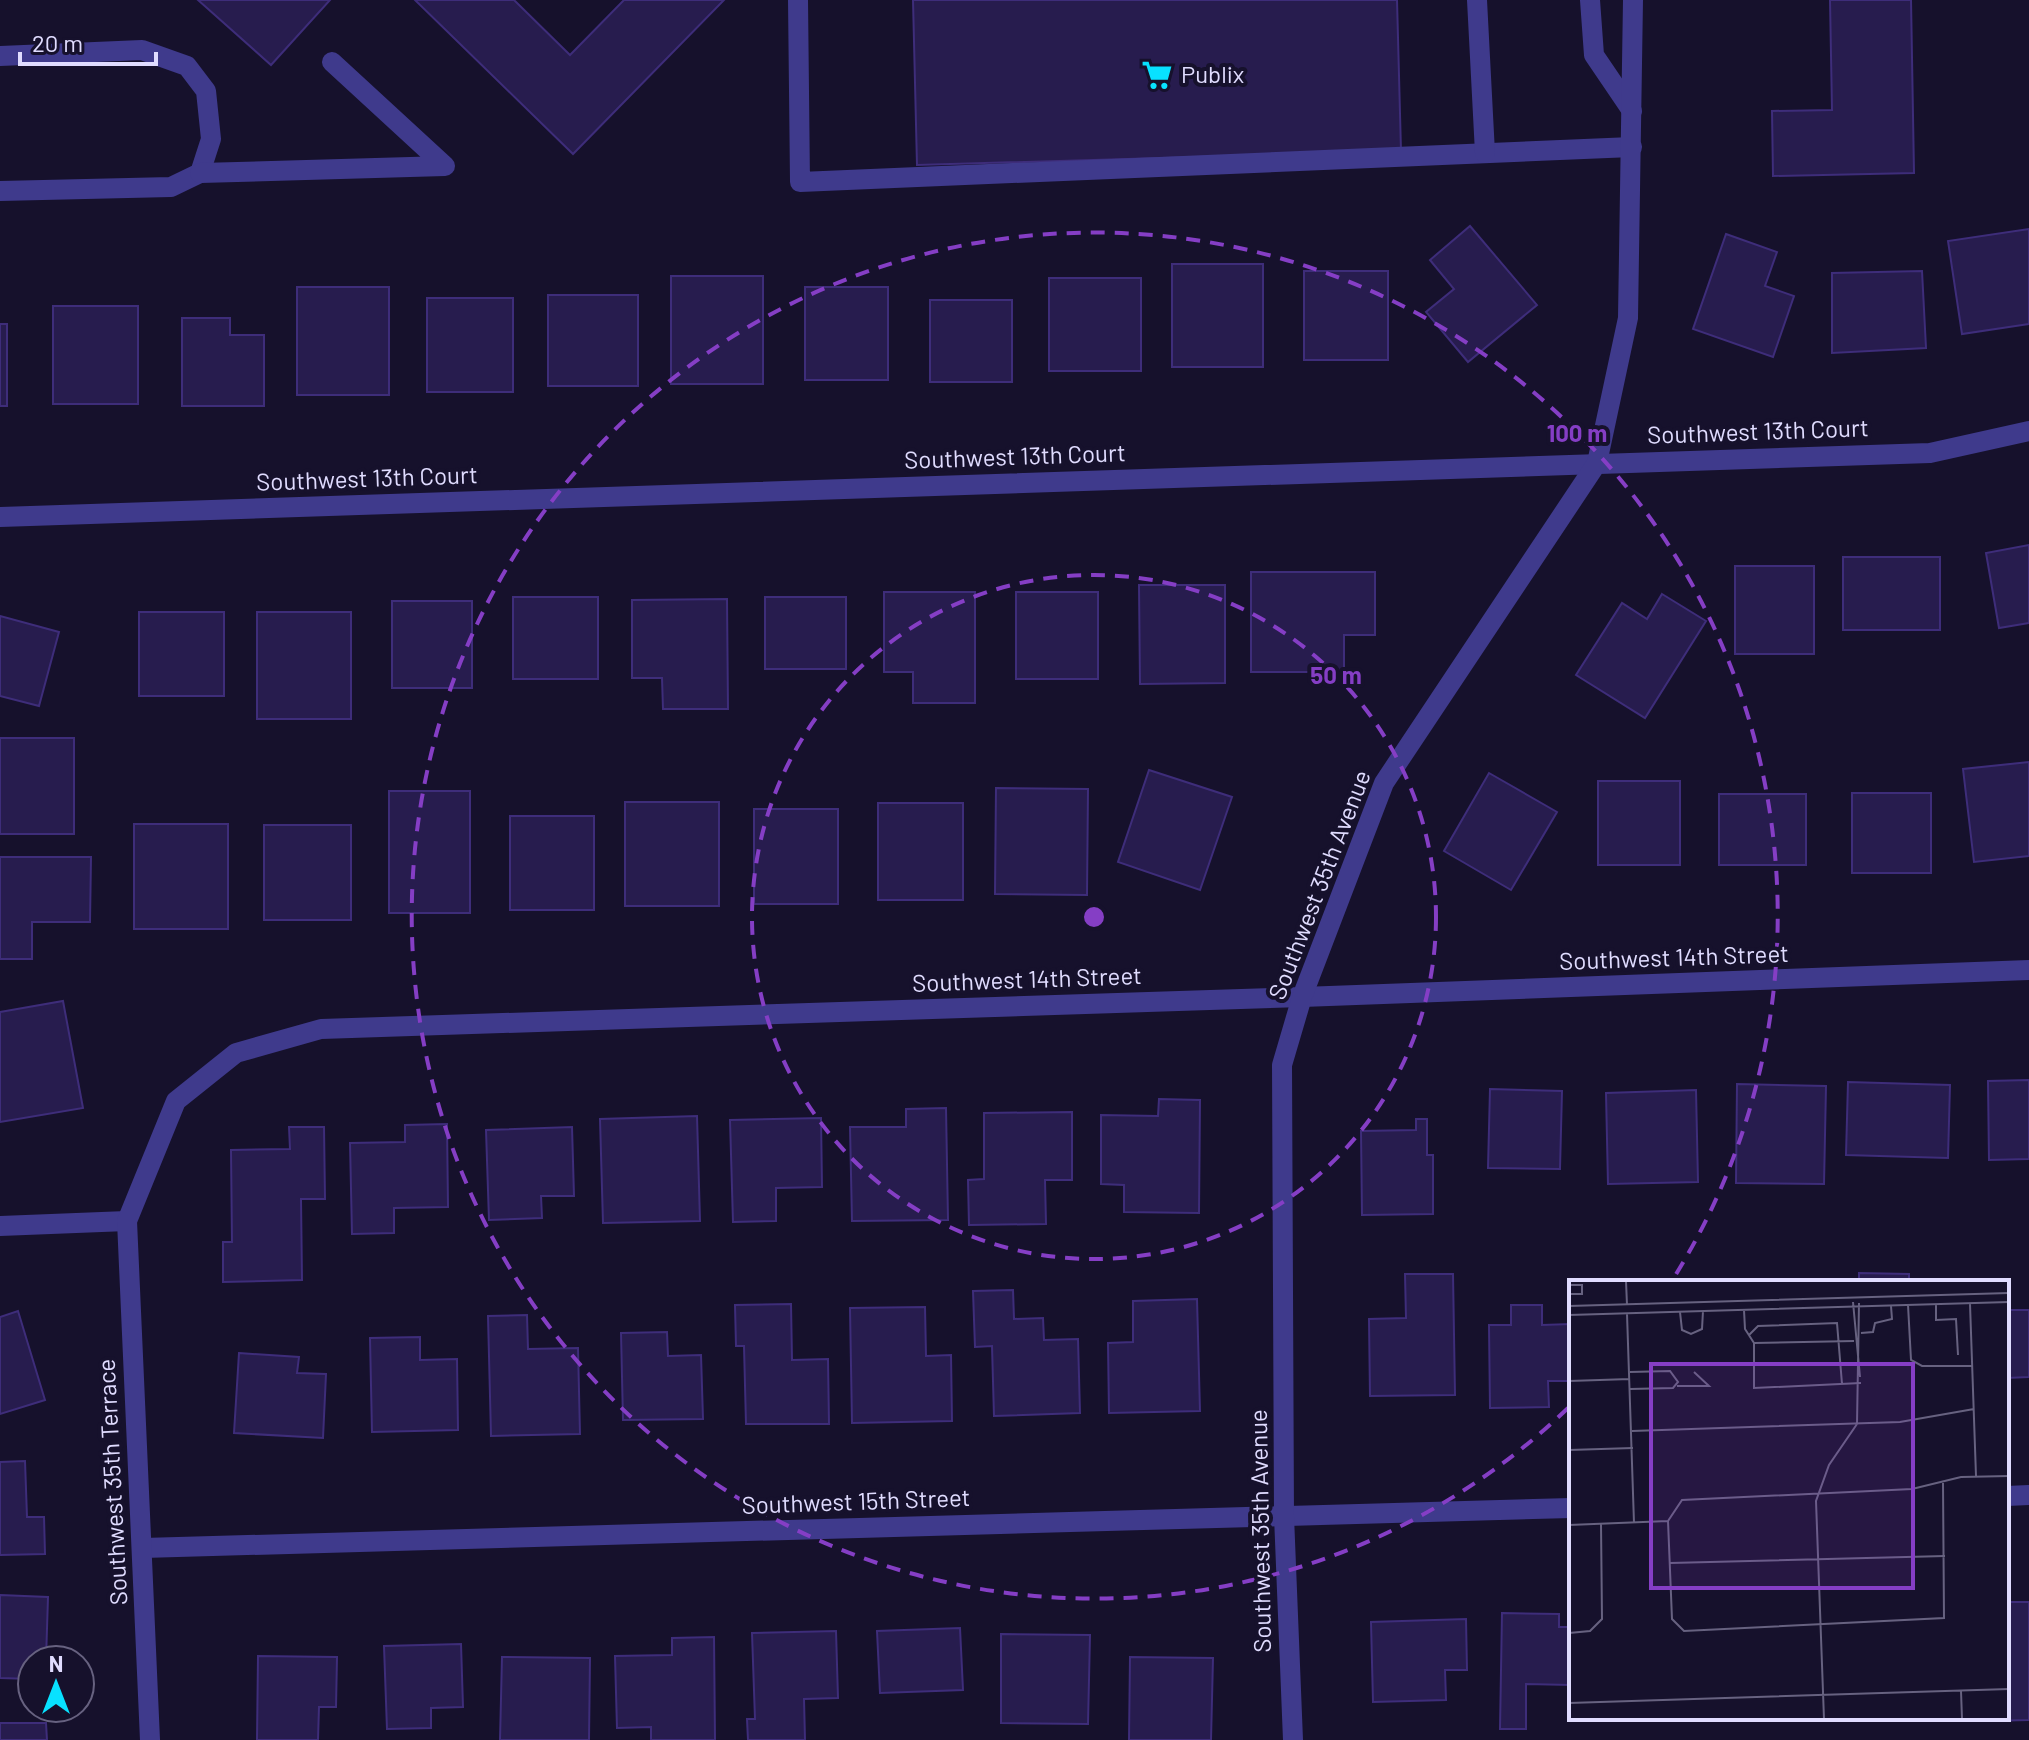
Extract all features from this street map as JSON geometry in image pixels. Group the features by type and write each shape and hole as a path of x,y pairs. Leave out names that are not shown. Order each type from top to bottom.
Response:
{"street":[{"path":"798,0 800,182 1632,147"},
{"path":"1477,0 1485,153"},
{"path":"1590,0 1594,55 1632,111"},
{"name":"Southwest 35th Avenue","path":"1293,1740 1284,1516 1282,1065 1302,997 1384,783 1597,463 1628,318 1633,0"},
{"path":"0,56 142,50 187,66 206,91 211,139 200,173"},
{"path":"0,191 171,187 200,173 445,166 332,62"},
{"name":"Southwest 13th Court","path":"0,517 1930,453 2029,431"},
{"name":"Southwest 14th Street","path":"127,1221 176,1101 236,1053 321,1029 2029,970"},
{"path":"0,1226 127,1221"},
{"name":"Southwest 35th Terrace","path":"127,1221 150,1740"},
{"path":"2009,1496 2029,1495"},
{"name":"Southwest 15th Street","path":"143,1548 1569,1508"}],"building":[{"path":"198,0 330,0 271,65"},
{"path":"415,0 514,0 570,55 624,0 724,0 573,154"},
{"name":"Publix","path":"913,0 1397,0 1401,151 917,165"},
{"path":"1830,0 1911,0 1914,173 1773,176 1772,111 1832,110"},
{"path":"1470,226 1537,305 1468,362 1426,312 1454,289 1430,260"},
{"path":"2029,229 2029,324 1962,334 1948,241"},
{"path":"1726,234 1777,252 1765,286 1794,296 1773,357 1693,329"},
{"path":"1172,264 1263,264 1263,367 1172,367"},
{"path":"1304,271 1388,271 1388,360 1304,360"},
{"path":"1922,271 1926,348 1832,353 1832,273"},
{"path":"671,276 763,276 763,384 671,384"},
{"path":"1049,278 1141,278 1141,371 1049,371"},
{"path":"297,287 389,287 389,395 297,395"},
{"path":"805,287 888,287 888,380 805,380"},
{"path":"548,295 638,295 638,386 548,386"},
{"path":"427,298 513,298 513,392 427,392"},
{"path":"930,300 1012,300 1012,382 930,382"},
{"path":"53,306 138,306 138,404 53,404"},
{"path":"182,318 230,318 230,335 264,335 264,406 182,406"},
{"path":"0,324 7,324 7,406 0,406"},
{"path":"2029,545 2029,623 1999,628 1986,553"},
{"path":"1843,557 1940,557 1940,630 1843,630"},
{"path":"1735,566 1814,566 1814,654 1735,654"},
{"path":"1251,572 1375,572 1375,635 1344,635 1344,672 1251,672"},
{"path":"1139,585 1225,585 1225,683 1140,684"},
{"path":"884,592 975,592 975,703 913,703 913,672 884,672"},
{"path":"1016,592 1098,592 1098,679 1016,679"},
{"path":"1662,594 1706,621 1645,718 1576,675 1622,603 1647,619"},
{"path":"513,597 598,597 598,679 513,679"},
{"path":"765,597 846,597 846,669 765,669"},
{"path":"727,599 728,709 663,709 662,678 632,678 632,600"},
{"path":"392,601 472,601 472,688 392,688"},
{"path":"139,612 224,612 224,696 139,696"},
{"path":"257,612 351,612 351,719 257,719"},
{"path":"0,616 59,632 39,706 0,696"},
{"path":"0,738 74,738 74,834 0,834"},
{"path":"2029,762 2029,856 1974,862 1963,769"},
{"path":"1149,770 1232,797 1200,890 1118,862"},
{"path":"1489,773 1557,812 1511,890 1444,851"},
{"path":"1598,781 1680,781 1680,865 1598,865"},
{"path":"996,788 1088,789 1087,895 995,894"},
{"path":"389,791 470,791 470,913 389,913"},
{"path":"1852,793 1931,793 1931,873 1852,873"},
{"path":"1719,794 1806,794 1806,865 1719,865"},
{"path":"625,802 719,802 719,906 625,906"},
{"path":"878,803 963,803 963,900 878,900"},
{"path":"754,809 838,809 838,904 754,904"},
{"path":"510,816 594,816 594,910 510,910"},
{"path":"134,824 228,824 228,929 134,929"},
{"path":"264,825 351,825 351,920 264,920"},
{"path":"0,857 91,857 90,922 32,922 32,959 0,959"},
{"path":"63,1001 83,1108 0,1122 0,1012"},
{"path":"2029,1080 2029,1159 1989,1160 1988,1081"},
{"path":"1848,1082 1950,1085 1948,1158 1846,1155"},
{"path":"1737,1084 1826,1086 1824,1184 1736,1183"},
{"path":"1490,1089 1562,1091 1560,1169 1488,1168"},
{"path":"1696,1090 1698,1182 1608,1184 1606,1093"},
{"path":"1159,1099 1200,1100 1199,1213 1124,1212 1124,1185 1101,1184 1101,1115 1158,1116"},
{"path":"946,1108 948,1220 852,1221 850,1127 906,1127 906,1109"},
{"path":"1072,1112 1072,1180 1045,1180 1046,1224 969,1225 968,1180 984,1179 984,1113"},
{"path":"697,1116 700,1221 603,1223 600,1119"},
{"path":"821,1118 822,1187 776,1188 776,1221 733,1222 730,1120"},
{"path":"1416,1119 1427,1119 1427,1155 1433,1155 1433,1214 1362,1215 1361,1131 1416,1130"},
{"path":"447,1124 448,1207 394,1208 394,1233 352,1234 350,1143 405,1142 405,1125"},
{"path":"289,1127 324,1127 325,1199 301,1199 302,1280 223,1282 223,1242 232,1242 231,1150 290,1149"},
{"path":"572,1127 574,1196 541,1196 542,1218 489,1220 486,1130"},
{"path":"1859,1273 1909,1274 1909,1280 1859,1280"},
{"path":"1405,1274 1453,1274 1455,1395 1370,1396 1369,1319 1406,1318"},
{"path":"1013,1290 1014,1319 1043,1318 1044,1340 1078,1339 1080,1413 994,1416 992,1346 975,1347 973,1291"},
{"path":"1197,1299 1200,1411 1109,1413 1108,1343 1133,1342 1133,1301"},
{"path":"791,1304 792,1360 828,1359 829,1424 746,1424 744,1346 736,1346 735,1305"},
{"path":"1511,1305 1542,1305 1542,1325 1569,1324 1569,1381 1548,1381 1549,1407 1490,1408 1489,1325 1511,1325"},
{"path":"925,1307 926,1356 951,1355 952,1421 852,1423 850,1308"},
{"path":"2009,1310 2029,1310 2029,1377 2009,1378"},
{"path":"18,1311 45,1400 0,1414 0,1317"},
{"path":"527,1315 528,1349 578,1348 580,1434 491,1436 488,1316"},
{"path":"667,1332 668,1356 701,1355 703,1419 623,1420 621,1333"},
{"path":"420,1337 420,1360 457,1359 458,1430 372,1432 370,1338"},
{"path":"239,1353 299,1357 297,1373 326,1374 323,1438 234,1433"},
{"path":"25,1461 27,1517 44,1517 45,1554 0,1555 0,1462"},
{"path":"0,1595 48,1597 47,1644 16,1644 16,1678 0,1678"},
{"path":"2009,1602 2029,1602 2029,1720 1989,1721 2009,1720"},
{"path":"1502,1613 1559,1614 1559,1627 1569,1627 1569,1685 1526,1684 1526,1729 1500,1729"},
{"path":"1466,1619 1467,1670 1445,1670 1446,1700 1373,1702 1371,1622"},
{"path":"960,1628 963,1690 880,1693 877,1631"},
{"path":"836,1631 838,1698 804,1699 805,1740 748,1740 747,1719 755,1719 752,1633"},
{"path":"1001,1634 1090,1635 1088,1724 1001,1723"},
{"path":"714,1637 715,1740 651,1740 651,1727 617,1728 615,1656 672,1655 672,1638"},
{"path":"461,1644 463,1707 431,1708 431,1728 387,1729 384,1646"},
{"path":"258,1656 337,1657 336,1707 319,1707 318,1740 257,1740"},
{"path":"502,1657 590,1658 589,1740 500,1740"},
{"path":"1130,1657 1213,1658 1211,1740 1129,1740"},
{"path":"0,1723 46,1724 47,1740 0,1740"}],"place":[{"name":"Publix","path":"1157,75"}]}
